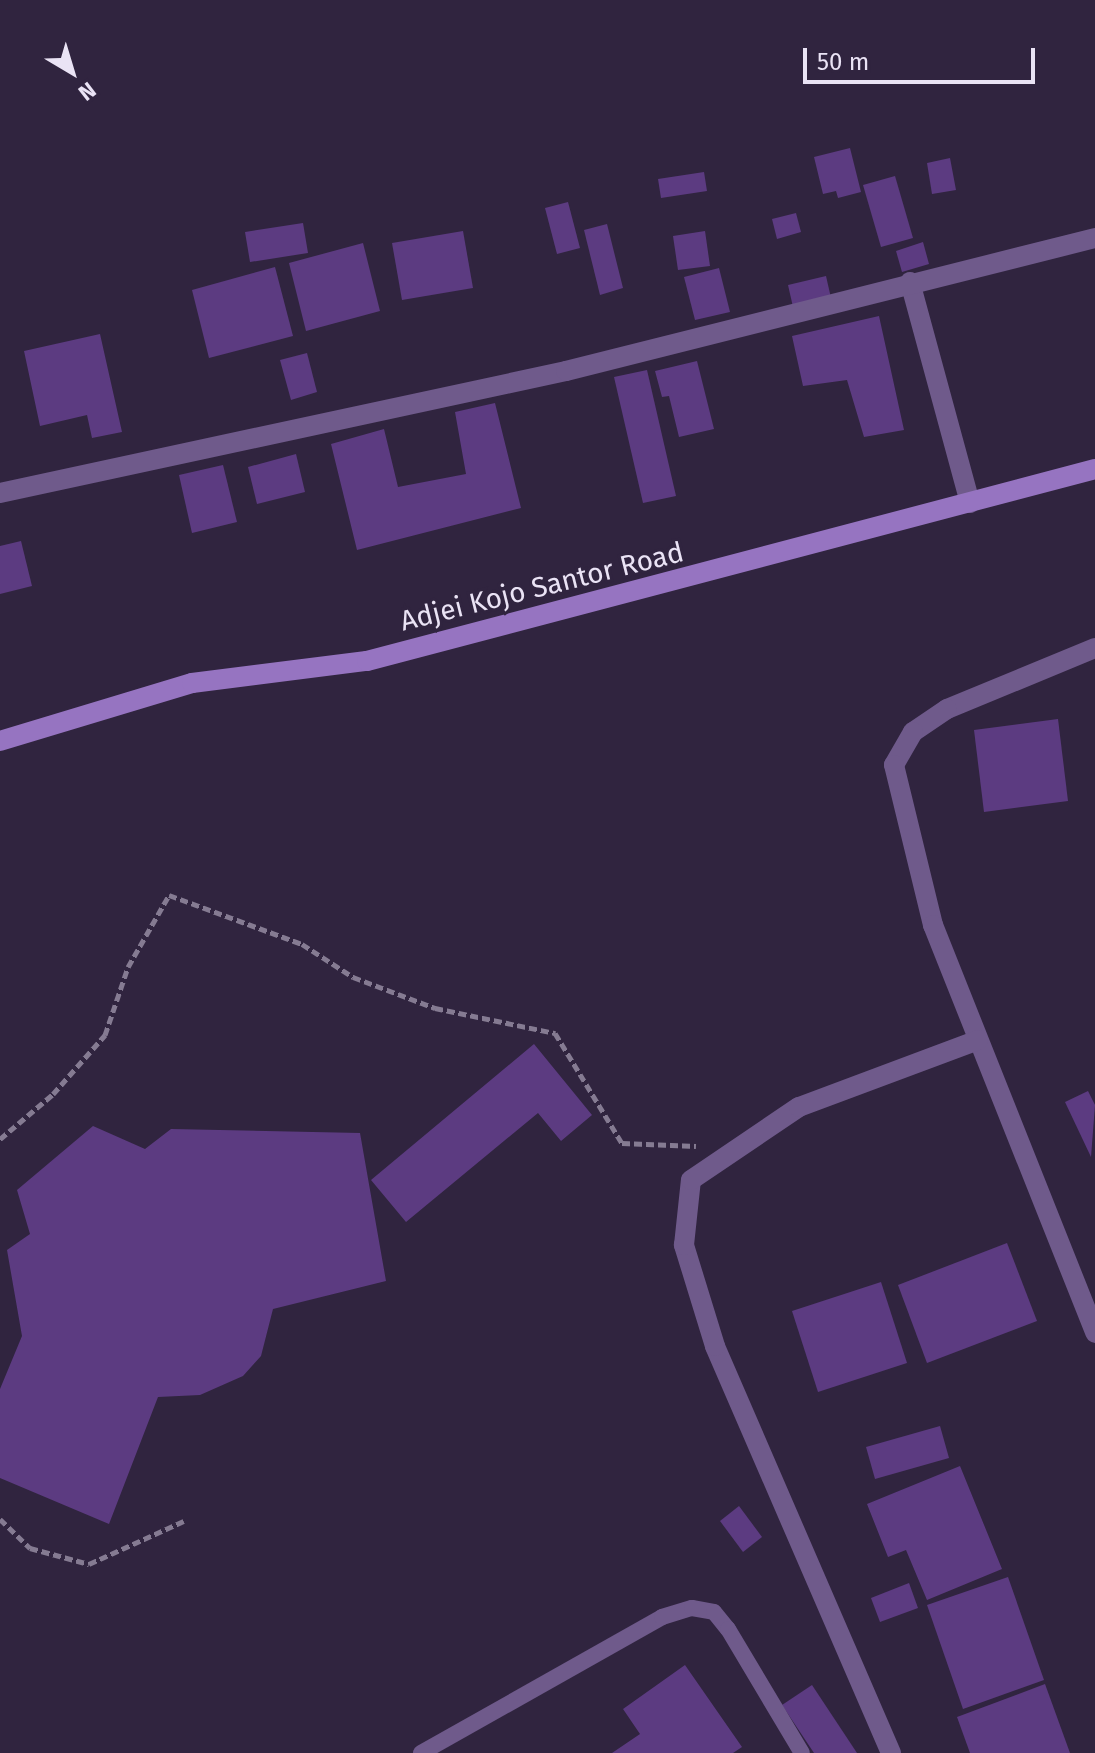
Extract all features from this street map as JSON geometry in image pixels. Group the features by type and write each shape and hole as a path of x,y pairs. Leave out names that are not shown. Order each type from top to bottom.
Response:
{"street":[{"path":"0,493 566,371 910,282 1095,238"},
{"path":"910,282 970,503"},
{"name":"Adjei Kojo Santor Road","path":"0,741 192,683 367,661 1095,469"},
{"path":"1095,648 947,709 913,732 894,765 933,925 978,1040 1089,1298 1095,1333"},
{"path":"891,1753 715,1346 684,1245 691,1180 799,1107 978,1040"}],"lane":[{"path":"421,1753 662,1617 692,1608 714,1612 728,1629 802,1753"}],"path":[{"path":"0,1139 53,1094 105,1035 128,967 169,895 302,944 353,977 435,1008 555,1033 622,1143 682,1142 728,1155"},
{"path":"0,1519 30,1548 89,1564 184,1521"}],"building":[{"path":"850,148 861,192 838,198 836,191 823,194 814,157"},
{"path":"950,158 956,190 932,194 927,163"},
{"path":"704,172 707,191 661,198 658,179"},
{"path":"895,176 913,238 881,247 863,185"},
{"path":"568,202 580,248 557,254 545,208"},
{"path":"796,213 801,232 777,239 772,219"},
{"path":"303,223 308,253 250,262 245,232"},
{"path":"607,224 623,288 600,295 584,230"},
{"path":"463,231 473,288 402,300 392,243"},
{"path":"705,231 710,266 678,270 673,236"},
{"path":"923,242 929,264 902,272 896,251"},
{"path":"363,243 380,311 306,331 289,263"},
{"path":"275,267 293,336 209,358 192,290"},
{"path":"719,268 730,312 695,320 684,277"},
{"path":"826,276 831,298 793,307 788,285"},
{"path":"879,316 904,430 864,437 847,380 803,386 792,336"},
{"path":"100,334 122,432 92,438 87,415 40,426 24,351"},
{"path":"307,353 317,392 291,400 280,360"},
{"path":"697,361 714,429 679,437 669,396 662,397 655,371"},
{"path":"647,370 676,496 643,503 614,377"},
{"path":"495,403 521,508 357,550 331,444 384,429 398,487 466,474 455,412"},
{"path":"296,454 305,492 257,504 248,467"},
{"path":"223,465 237,522 192,533 179,475"},
{"path":"21,541 32,586 0,594 0,546"},
{"path":"1058,719 1068,801 984,812 974,730"},
{"path":"534,1044 592,1115 561,1141 538,1113 406,1222 371,1180"},
{"path":"1088,1091 1095,1105 1091,1157 1065,1102"},
{"path":"93,1126 145,1149 171,1129 360,1133 386,1281 273,1309 261,1356 243,1376 200,1395 158,1397 109,1524 0,1478 0,1389 22,1336 7,1250 30,1234 17,1190"},
{"path":"1007,1243 1037,1321 927,1363 898,1285"},
{"path":"881,1282 907,1363 818,1392 792,1311"},
{"path":"940,1426 949,1458 875,1479 866,1447"},
{"path":"960,1466 1002,1569 927,1600 906,1550 888,1557 867,1504"},
{"path":"739,1506 762,1537 743,1552 720,1521"},
{"path":"1008,1577 1044,1680 963,1709 927,1605"},
{"path":"909,1583 918,1608 880,1622 871,1598"},
{"path":"685,1665 742,1747 733,1753 612,1753 640,1734 623,1709"},
{"path":"1045,1684 1070,1753 970,1753 957,1717"},
{"path":"812,1685 857,1753 814,1753 782,1705"}]}
